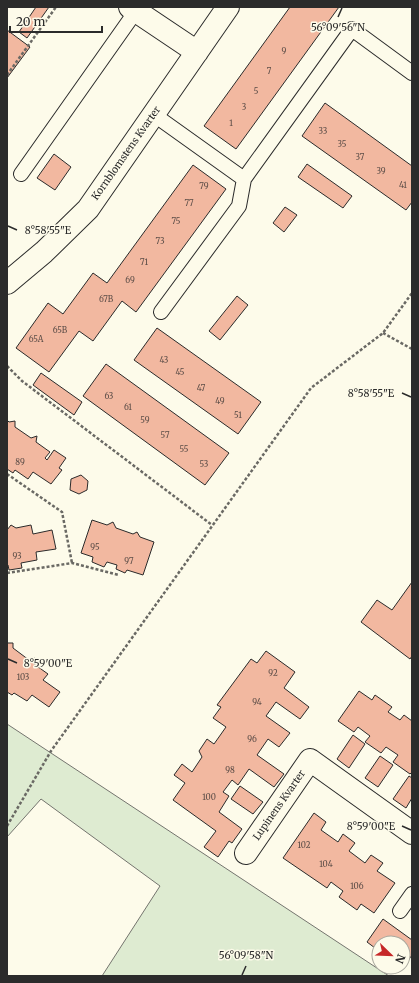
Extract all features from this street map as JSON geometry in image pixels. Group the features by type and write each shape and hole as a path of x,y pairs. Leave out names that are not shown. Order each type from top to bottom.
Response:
{"street":[{"name":"Kornblomstens Kvarter","path":"7,283 44,252 88,209 228,7"},
{"path":"133,9 197,52"},
{"name":"Lupinens Kvarter","path":"246,852 310,760 412,832"}],"lane":[{"path":"21,174 133,9"},
{"path":"160,312 239,206 244,179 352,29 412,72"},
{"path":"153,114 244,179"},
{"path":"400,911 412,894"}],"path":[{"path":"7,75 56,7"},
{"path":"7,826 51,750 311,388 383,333 412,293"},
{"path":"383,333 412,349"},
{"path":"7,366 22,381 212,525"},
{"path":"7,474 62,512 72,563"},
{"path":"7,573 72,563 119,575"}],"green space":[{"path":"7,724 371,964 371,975 389,976 102,976 160,886 41,799 7,837"}],"building":[{"path":"36,7 49,7 27,38 19,32"},
{"path":"290,7 339,7 236,149 204,126"},
{"path":"7,30 30,47 7,78"},
{"path":"325,103 412,166 412,202 406,210 302,136"},
{"path":"54,154 71,167 55,190 37,178"},
{"path":"307,164 352,196 343,208 298,177"},
{"path":"193,165 226,189 136,312 122,301 93,341 79,331 49,372 16,348 48,303 63,314 93,273 107,283"},
{"path":"285,207 297,215 284,232 273,223"},
{"path":"237,296 248,305 220,340 209,331"},
{"path":"157,328 261,402 238,434 134,360"},
{"path":"106,364 229,453 205,485 83,396"},
{"path":"41,373 82,402 74,415 33,385"},
{"path":"7,420 9,422 15,421 15,427 31,438 37,436 36,442 50,452 45,458 47,460 54,450 66,458 59,468 62,470 51,484 33,472 28,479 15,470 13,473 7,469"},
{"path":"81,475 88,481 87,490 79,494 70,490 71,479"},
{"path":"92,520 107,525 113,522 116,528 133,534 137,532 140,537 154,542 143,575 127,570 125,573 116,569 117,565 107,562 104,567 92,562 93,557 81,553"},
{"path":"11,525 16,528 31,525 33,534 52,530 56,549 36,552 37,560 21,563 22,568 9,570 8,565 7,566 7,530"},
{"path":"412,582 412,656 410,659 361,622 377,600 392,610"},
{"path":"7,643 13,643 13,648 29,660 35,658 34,664 48,674 43,680 60,692 49,707 32,695 27,701 14,693 12,695 7,692"},
{"path":"266,651 295,672 284,688 309,707 300,719 276,702 266,716 290,733 279,747 268,739 257,755 284,774 274,787 249,769 238,785 232,780 223,792 229,796 219,812 242,829 232,843 229,841 218,857 204,847 216,831 173,800 185,783 174,775 182,764 192,772 202,757 199,751 207,739 214,744 226,727 213,718 221,707 217,705 251,659 257,663"},
{"path":"359,691 372,700 375,695 392,707 388,712 400,720 404,715 412,721 412,772 410,774 393,762 398,755 386,747 381,753 365,742 370,736 358,727 354,732 338,721"},
{"path":"353,735 365,744 349,768 337,759"},
{"path":"380,756 393,765 378,787 365,778"},
{"path":"409,776 412,778 412,798 406,808 393,799"},
{"path":"240,786 263,802 253,814 231,799"},
{"path":"314,813 326,822 321,830 338,842 343,834 355,843 349,851 365,863 371,855 383,863 377,871 395,883 374,913 361,904 357,910 339,897 343,891 331,882 327,888 283,858"},
{"path":"383,919 405,935 372,935"},
{"path":"371,936 371,945 367,942"},
{"path":"411,939 412,940 411,956"}]}
